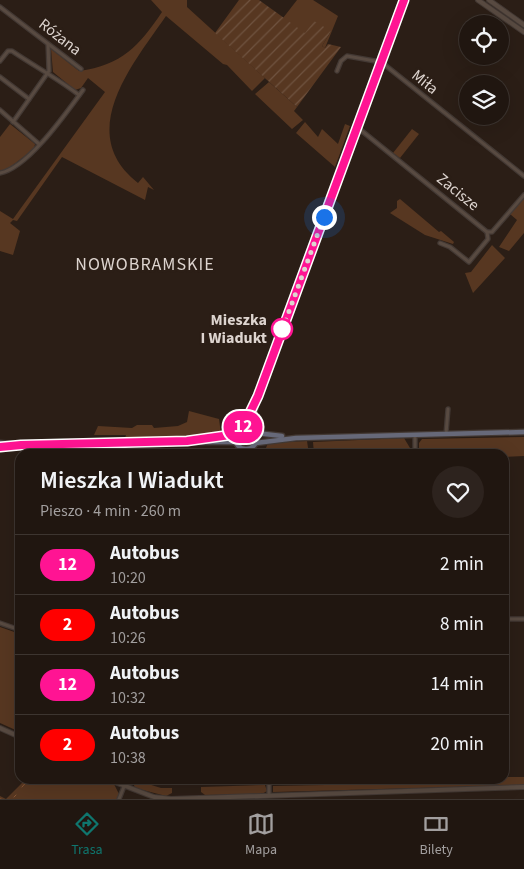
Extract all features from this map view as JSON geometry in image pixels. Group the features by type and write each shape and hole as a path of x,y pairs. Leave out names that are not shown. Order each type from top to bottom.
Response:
{"main road":[{"path":"187,441 236,433 243,427 252,429 256,434 256,443"},
{"path":"0,447 187,441 237,444 247,448 256,443 296,438 524,432"},
{"path":"236,433 237,444"},
{"path":"256,434 296,438"},
{"path":"0,443 21,445"}],"street":[{"path":"243,427 258,396 403,0"},
{"path":"478,0 524,32"},
{"path":"489,0 523,23"},
{"name":"Różana","path":"0,7 81,69"},
{"path":"13,122 48,73 48,44"},
{"path":"0,61 6,53 12,51 79,95"},
{"path":"338,71 341,61 347,56 381,63"},
{"name":"Miła","path":"381,63 524,176"},
{"path":"0,77 29,99"},
{"path":"0,173 31,155 82,90"},
{"path":"0,110 39,144"},
{"name":"Zacisze","path":"357,127 487,232 488,240 469,262 450,247 440,243"},
{"path":"487,232 492,232 524,195"},
{"path":"252,429 258,396"},
{"path":"446,434 448,409"},
{"path":"415,435 415,449"},
{"path":"237,444 238,449"},
{"path":"509,620 524,619"},
{"path":"0,623 15,628"},
{"path":"0,728 15,735"},
{"path":"119,784 160,798 524,787"},
{"path":"269,784 269,795"},
{"path":"120,799 124,786"}],"shaded area":[{"path":"151,0 187,0 187,7 265,78 252,91 227,65 223,64 166,16 126,77 116,99 110,121 111,143 119,163 138,183 143,177 154,190 148,187 145,200 62,157 17,221 13,220 10,223 20,231 13,255 0,251 0,211 13,219 105,92 88,78 81,88 75,90 53,72 51,49 79,71 107,64 118,59 137,44 162,12"},
{"path":"239,0 259,0 305,33 314,21 331,31 322,46 325,48 328,44 341,47 297,107 215,33"},
{"path":"297,0 313,0 338,16 325,48 322,46 331,31 305,34 283,18"},
{"path":"269,82 297,107 294,111 303,120 292,129 255,94"},
{"path":"305,122 318,137 322,129 338,144 345,124 350,126 335,167 296,133"},
{"path":"10,124 35,144 34,149 5,171 0,172 0,137"},
{"path":"412,129 419,134 400,158 393,153"},
{"path":"524,197 524,233 509,251 499,247 517,220 510,214"},
{"path":"400,199 439,232 441,231 454,242 453,244 425,235 390,213 397,208 397,201"},
{"path":"492,245 505,258 473,293 465,273 471,272"},
{"path":"189,411 219,419 221,434 186,438 125,438 126,435 94,435 98,426 132,428 137,425 152,425 154,428 178,426 187,422"},
{"path":"524,437 524,456 509,457 509,449 419,449 419,443 422,439"},
{"path":"404,438 410,449 314,449 313,442"},
{"path":"307,441 308,449 264,449 268,443"},
{"path":"0,627 15,632 15,730 0,723"},
{"path":"509,777 524,777 524,785 273,792 273,786 509,784"},
{"path":"21,784 114,784 119,794 118,799 6,799"},
{"path":"134,784 148,784 161,788 172,788 172,793 166,796 135,788"},
{"path":"265,785 267,791 262,794 205,795 201,792 201,787"}],"bus line":[{"name":"12","path":"0,447 187,441 230,435 243,427 258,396 404,0"}],"place":[{"name":"Mieszka I Wiadukt","path":"282,329"}],"district":[{"name":"NOWOBRAMSKIE","path":"145,264"}],"route":[{"path":"282,329 281,333 324,217"}]}
